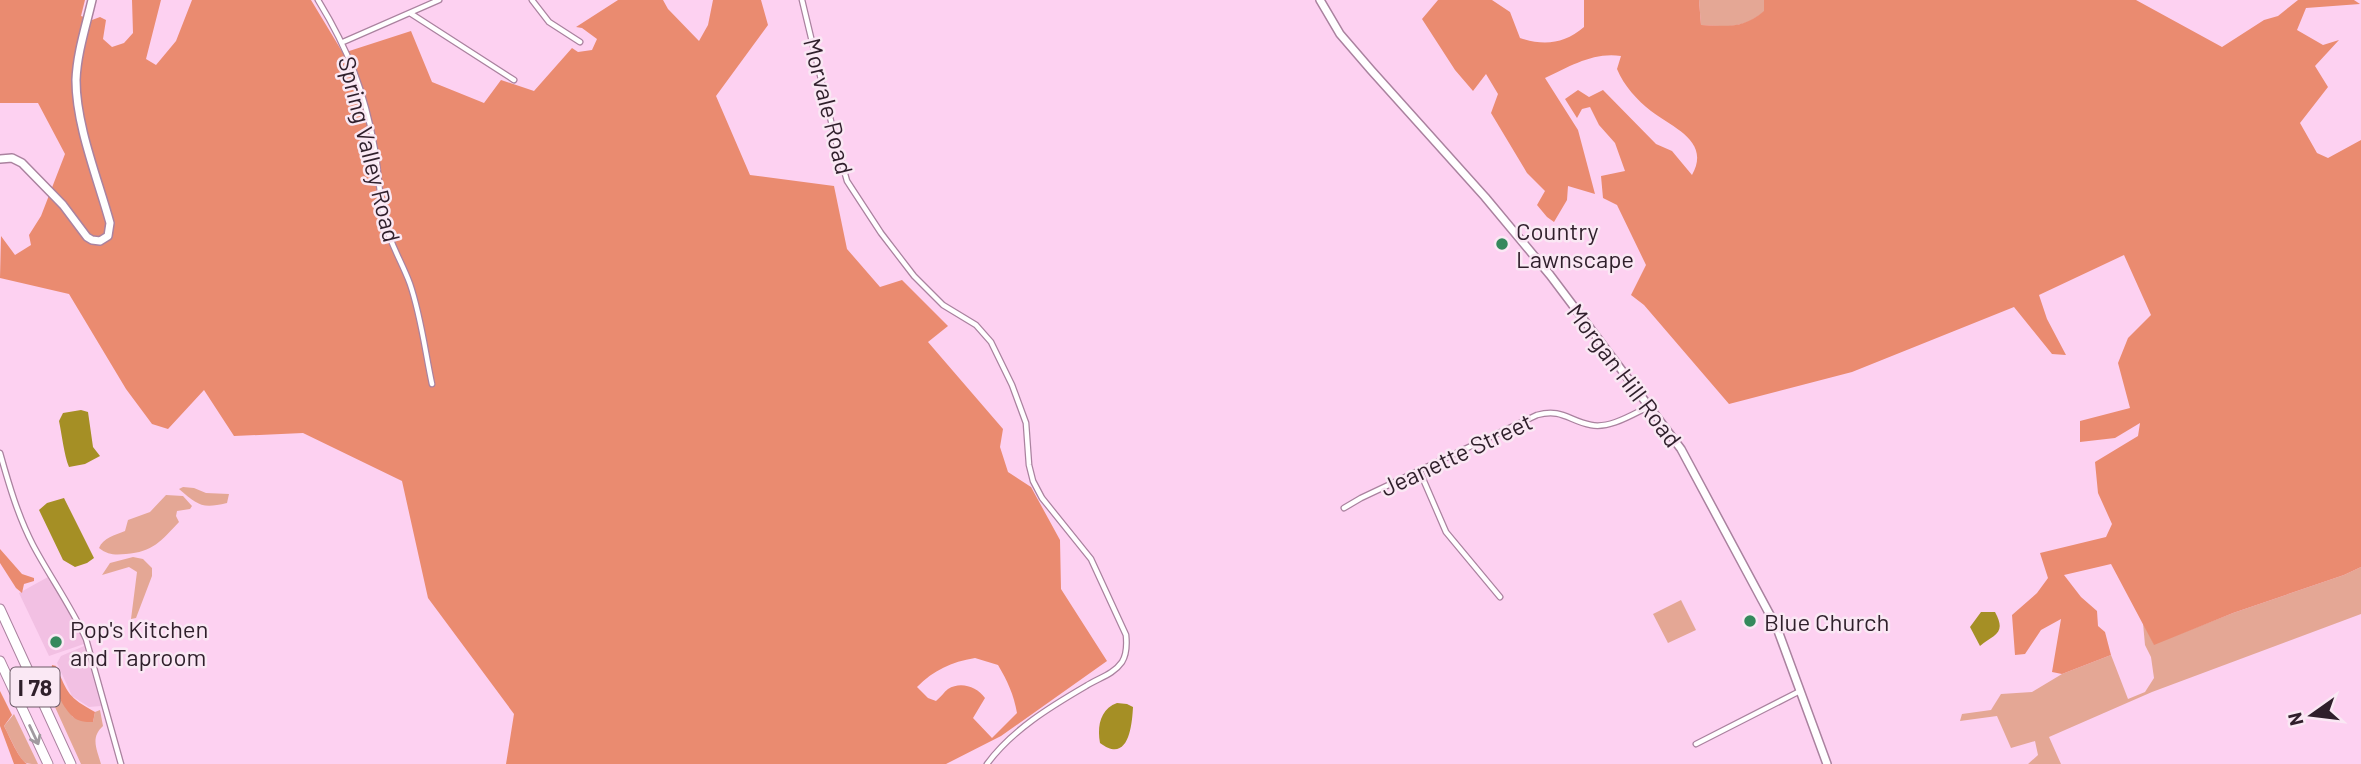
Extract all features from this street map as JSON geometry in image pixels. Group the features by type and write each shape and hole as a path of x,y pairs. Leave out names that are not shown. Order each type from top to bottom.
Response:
{"highway":[{"name":"I 78","path":"0,609 71,764"},
{"name":"I 78","path":"0,661 48,764"}],"main road":[{"path":"0,159 12,158 24,166 63,205 89,239 100,241 108,236 110,223 84,131 77,88 78,60 92,0"},
{"name":"Morgan Hill Road","path":"1320,0 1340,34 1518,236 1681,449 1775,624 1828,764"}],"street":[{"name":"Spring Valley Road","path":"318,0 343,42 356,72 374,142 384,219 391,244 411,286 432,384"},
{"path":"343,42 439,0"},
{"path":"532,0 549,22 580,42"},
{"name":"Morvale Road","path":"803,0 847,181 881,233 914,276 943,304 976,325 991,342 1016,394 1026,423 1033,481 1042,498 1091,559 1126,635 1127,649 1124,658 1113,672 1086,685 1028,724 1005,743 987,764"},
{"path":"410,13 514,80"},
{"name":"Jeanette Street","path":"1344,508 1360,498 1544,413 1551,411 1592,426 1614,422 1650,406"},
{"path":"0,453 17,511 86,639 121,764"},
{"path":"1420,472 1447,532 1500,597"},
{"path":"1696,744 1800,691"}],"shaded area":[{"path":"0,0 85,0 81,16 92,20 100,17 106,20 103,39 112,47 124,43 133,33 132,0 161,0 146,59 156,65 176,41 192,0 311,0 343,53 411,31 432,82 484,103 501,80 534,91 572,48 578,52 592,50 597,39 582,28 576,27 618,0 663,0 668,9 699,41 708,25 713,0 761,0 768,25 716,96 750,175 834,186 847,249 880,287 902,280 948,326 928,342 1003,429 1000,447 1008,472 1031,487 1060,540 1061,589 1107,661 1001,736 946,764 506,764 514,714 428,598 402,481 303,433 234,436 204,390 168,429 152,424 126,389 69,294 0,278 1,236 15,255 31,245 29,235 41,216 65,154 38,103 0,103","holes":["975,658 998,665 1010,688 1017,713 992,738 973,718 985,698 978,691 958,685 947,690 936,701 928,698 917,687 936,671 958,662"]},
{"path":"1438,0 1492,0 1510,12 1520,38 1546,43 1569,37 1584,27 1584,0 1699,0 1701,25 1719,26 1742,24 1756,17 1764,11 1764,0 2136,0 2222,47 2264,20 2278,16 2298,0 2354,0 2360,4 2306,8 2297,30 2323,45 2339,40 2315,66 2328,87 2300,123 2317,153 2328,158 2361,140 2361,567 2154,645 2111,564 2064,575 2081,597 2097,611 2098,626 2105,632 2111,655 2062,674 2052,672 2061,619 2041,630 2025,654 2015,655 2012,615 2037,593 2048,578 2040,553 2106,537 2112,524 2098,493 2095,462 2138,436 2140,423 2115,438 2080,442 2080,421 2130,408 2118,363 2128,338 2151,315 2124,255 2039,295 2047,319 2066,355 2052,354 2014,307 1852,372 1729,404 1644,305 1631,295 1646,265 1617,205 1603,198 1601,176 1625,171 1615,143 1599,125 1590,107 1582,109 1577,118 1565,99 1578,90 1589,97 1603,90 1656,144 1672,151 1692,175 1697,163 1693,144 1631,92 1617,69 1621,56 1592,58 1545,78 1578,130 1595,194 1568,186 1567,200 1554,222 1537,205 1545,191 1527,173 1491,113 1498,94 1486,74 1473,91 1455,70 1422,19"},
{"path":"1699,0 1764,0 1765,11 1742,24 1701,25"},
{"path":"81,410 88,412 93,447 100,456 85,464 69,467 59,421 63,413"},
{"path":"183,487 206,493 229,494 227,503 211,506 200,504 179,489"},
{"path":"166,495 183,496 192,506 190,509 177,511 179,522 156,544 143,551 122,554 109,553 99,548 106,539 125,531 128,520 150,512"},
{"path":"64,498 94,558 75,567 63,560 39,510 47,503"},
{"path":"0,549 22,574 34,578 34,581 24,584 22,593 0,563"},
{"path":"133,557 143,559 152,568 152,576 136,618 131,619 137,572 129,567 102,575 110,563"},
{"path":"2361,567 2361,614 2152,692 2049,737 2061,764 2028,764 2038,755 2035,741 2011,748 1997,716 1960,721 1962,714 1991,710 2001,694 2032,692 2062,674 2111,655 2128,699 2145,692 2154,678 2151,657 2145,645 2143,623 2154,644"},
{"path":"48,577 77,626 84,644 49,656 19,593"},
{"path":"1681,600 1696,630 1668,643 1653,614"},
{"path":"1981,612 1995,612 2000,625 1997,633 1980,646 1970,627"},
{"path":"84,646 101,706 89,707 72,696 57,663 61,656"},
{"path":"52,665 56,666 70,694 95,712 93,722 77,719 68,711 54,685"},
{"path":"0,691 12,715 4,726 17,752 27,764 14,764 0,726"},
{"path":"60,699 73,717 93,722 95,712 100,710 103,726 97,735 96,744 101,764 81,764 55,707"},
{"path":"1117,703 1133,707 1130,733 1117,749 1100,743 1099,731 1103,714"},
{"path":"14,714 38,764 23,761 4,726"}],"place":[{"name":"Country Lawnscape","path":"1502,244"},
{"name":"Blue Church","path":"1750,621"},
{"name":"Pop's Kitchen and Taproom","path":"56,642"}]}
